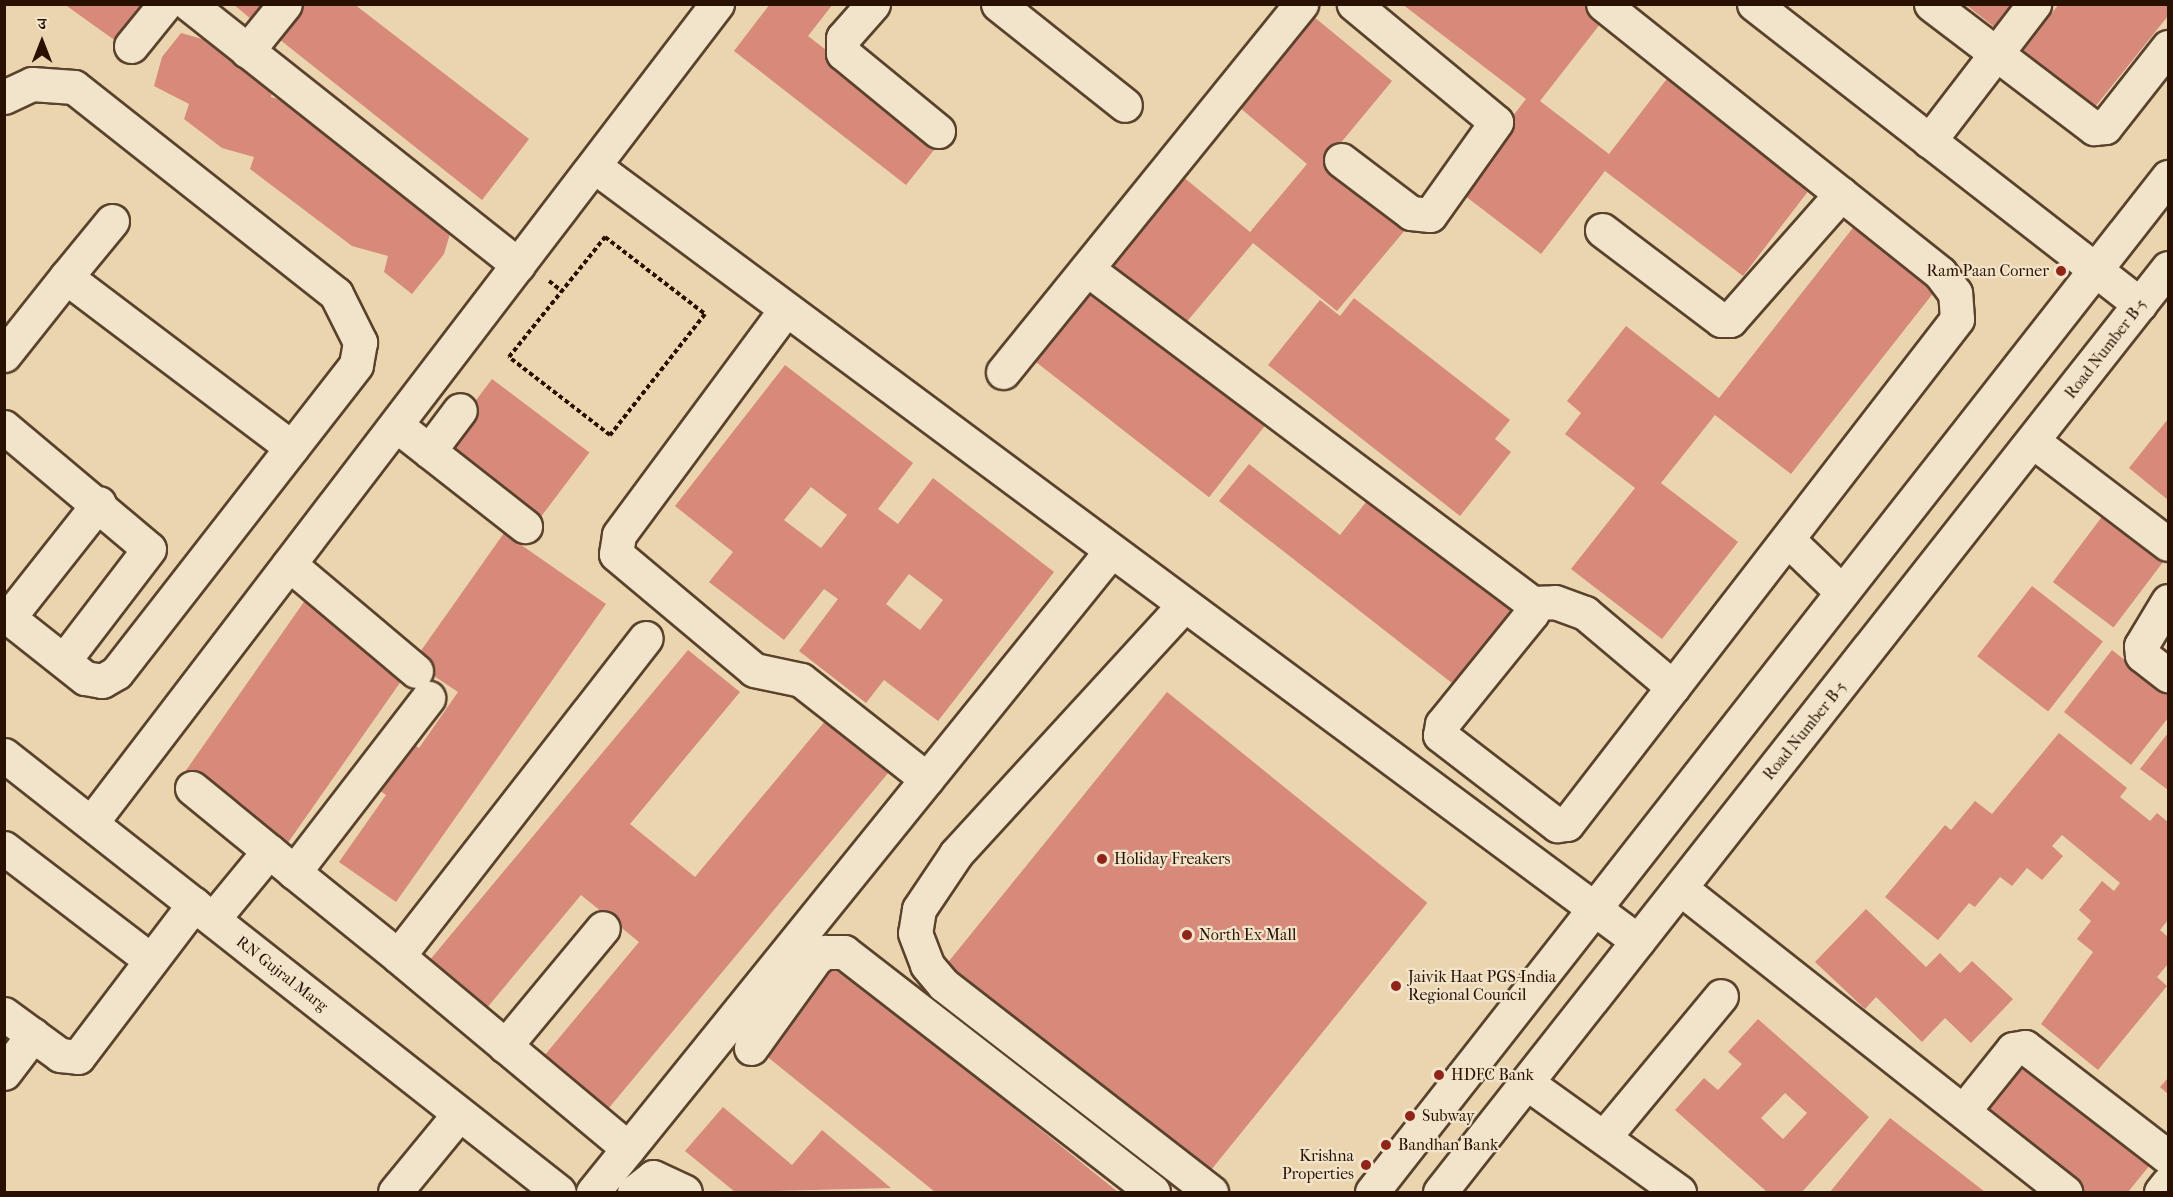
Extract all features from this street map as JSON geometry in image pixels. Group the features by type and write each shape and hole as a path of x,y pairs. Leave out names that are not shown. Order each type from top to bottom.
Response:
{"street":[{"path":"131,46 165,4"},
{"path":"189,4 518,265"},
{"path":"247,51 285,4"},
{"path":"91,823 717,4"},
{"path":"873,4 843,38 843,53 938,131"},
{"path":"999,4 1125,105"},
{"path":"1003,372 1301,4"},
{"path":"1341,160 1411,213 1430,215 1496,122 1354,4"},
{"path":"1532,603 1532,613 1442,724 1440,735 1557,825 1566,824 1957,319 1949,282 1603,4"},
{"path":"1754,4 2140,304"},
{"path":"1931,4 2086,125 2100,128 2169,47"},
{"path":"1929,141 2034,4"},
{"path":"4,97 32,84 74,87 346,306 360,342 356,364 116,673 102,681 86,678 7,615 99,503"},
{"path":"594,166 1638,941"},
{"path":"1372,1192 2169,177"},
{"path":"1602,230 1721,320 1731,320 1841,194"},
{"path":"4,355 112,221"},
{"path":"1087,268 1532,603 1555,602 1585,613 1673,687"},
{"name":"Road Number B-5","path":"1440,1192 2169,268"},
{"path":"66,277 292,448"},
{"path":"786,309 619,536 616,554 754,669 776,679 801,680 927,779"},
{"path":"429,451 460,410"},
{"path":"396,425 525,526"},
{"path":"4,427 148,545 148,554 64,660"},
{"path":"2034,442 2169,544"},
{"path":"1788,540 1842,592"},
{"path":"593,1192 1111,550"},
{"path":"289,564 422,684 294,872"},
{"path":"2169,601 2142,646 2142,655 2169,675"},
{"path":"1184,605 956,854 919,909 915,933 927,965 944,985 1211,1192"},
{"path":"398,956 645,638"},
{"name":"RN Gujral Marg","path":"4,755 559,1192"},
{"path":"192,788 628,1148"},
{"path":"4,848 149,959"},
{"path":"4,1014 60,1055 78,1057 149,959 269,851"},
{"path":"1680,888 2065,1192"},
{"path":"506,1046 603,928"},
{"path":"751,1048 816,958 825,952 844,952 1153,1192"},
{"path":"1604,1137 1721,996"},
{"path":"4,1073 33,1035"},
{"path":"1964,1110 2013,1049 2025,1047 2169,1157"},
{"path":"1527,1083 1679,1192"},
{"path":"395,1192 459,1114"},
{"path":"634,1192 654,1177 685,1192"},
{"path":"2161,1192 2169,1183"}],"path":[{"path":"604,237 705,314 610,435 509,357 562,291 604,237"}],"building":[{"path":"64,4 149,4 120,44"},
{"path":"233,4 274,4 258,25"},
{"path":"306,4 354,4 529,139 482,200 279,39"},
{"path":"770,4 833,4 808,36 942,140 906,185 734,51"},
{"path":"1402,4 1585,4 1604,19 1540,101 1609,154 1673,71 1816,181 1743,276 1605,171 1541,254 1456,189 1526,99"},
{"path":"1965,4 2018,4 1998,30"},
{"path":"2059,4 2168,4 2168,16 2091,112 2019,54"},
{"path":"1308,12 1392,81 1325,162 1406,229 1337,311 1253,243 1184,325 1103,258 1176,171 1250,232 1307,164 1233,102"},
{"path":"181,33 213,42 273,89 271,97 290,102 452,227 444,254 412,294 384,272 388,256 352,246 250,169 254,157 222,148 184,119 189,104 154,86 162,57"},
{"path":"1856,224 1938,287 1791,474 1715,415 1661,483 1738,542 1662,639 1571,569 1635,488 1565,434 1581,413 1567,401 1626,326 1719,398"},
{"path":"1093,277 1272,417 1209,497 1030,357"},
{"path":"1354,298 1510,420 1495,439 1511,452 1460,516 1268,365 1320,300 1340,316"},
{"path":"785,365 913,463 878,509 898,524 933,478 1054,572 938,721 884,680 866,703 799,651 838,599 824,589 784,640 709,582 733,552 675,506","holes":["811,487 847,515 821,548 784,520","909,574 943,600 920,630 886,604"]},
{"path":"492,379 589,452 536,523 438,450"},
{"path":"2168,419 2168,500 2129,468"},
{"path":"1249,464 1340,535 1370,497 1516,612 1457,687 1219,501"},
{"path":"2104,514 2165,560 2114,628 2053,582"},
{"path":"504,533 606,604 396,902 339,862 386,795 369,783 402,736 419,748 458,692 413,662"},
{"path":"2032,586 2103,641 2048,712 1977,656"},
{"path":"306,599 408,671 287,844 185,772"},
{"path":"688,650 740,692 630,824 695,877 831,714 894,766 603,1115 539,1062 639,942 581,895 481,1015 424,967"},
{"path":"2112,650 2168,694 2168,718 2131,765 2064,712"},
{"name":"North Ex Mall","path":"1167,692 1427,903 1205,1178 944,967"},
{"path":"2059,733 2127,788 2120,797 2150,821 2157,813 2168,822 2168,920 2160,930 2168,937 2168,964 2157,977 2167,986 2098,1070 2041,1024 2093,952 2077,939 2091,921 2079,910 2102,881 2114,891 2120,883 2062,835 2052,846 2063,856 2042,880 2027,868 2012,886 2000,877 1975,907 1969,903 1938,940 1885,897 1945,825 1951,830 1975,801 1992,814"},
{"path":"2168,733 2168,790 2140,769"},
{"path":"1866,909 1926,967 1940,953 1960,973 1972,961 2013,999 1971,1043 1945,1018 1922,1042 1876,997 1865,1009 1815,962"},
{"path":"833,962 1118,1192 935,1192 760,1051"},
{"path":"1758,1019 1869,1117 1802,1192 1767,1192 1675,1110 1704,1078 1718,1090 1742,1064 1728,1052","holes":["1785,1093 1807,1113 1783,1139 1761,1118"]},
{"path":"2023,1058 2154,1160 2128,1192 2085,1192 1981,1111"},
{"path":"2168,1078 2168,1094 2160,1087"},
{"path":"723,1107 792,1165 822,1130 891,1188 735,1192 685,1151"},
{"path":"1890,1118 1985,1192 1830,1192"}],"place":[{"name":"Ram Paan Corner","path":"2061,271"},
{"name":"Holiday Freakers","path":"1102,859"},
{"name":"North Ex Mall","path":"1187,935"},
{"name":"Jaivik Haat PGS-India Regional Council","path":"1396,986"},
{"name":"HDFC Bank","path":"1439,1075"},
{"name":"Subway","path":"1410,1116"},
{"name":"Bandhan Bank","path":"1386,1145"},
{"name":"Krishna Properties","path":"1366,1165"}]}
